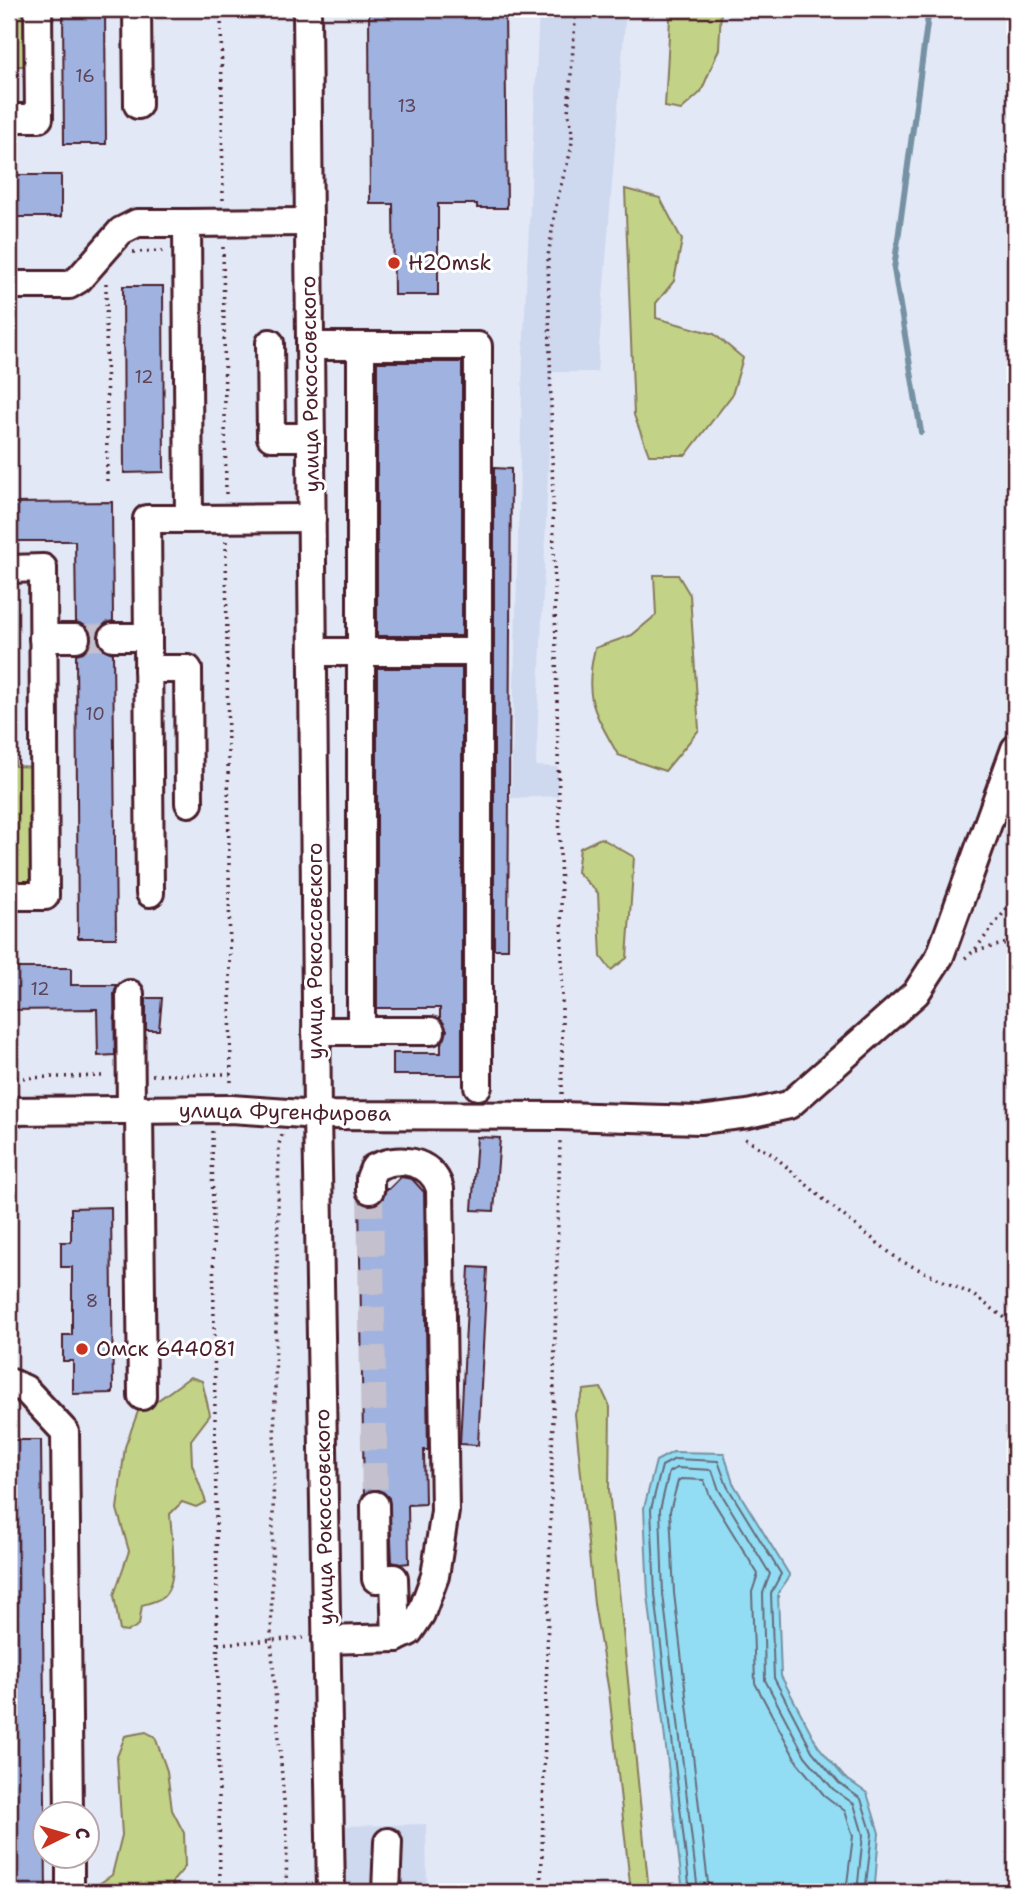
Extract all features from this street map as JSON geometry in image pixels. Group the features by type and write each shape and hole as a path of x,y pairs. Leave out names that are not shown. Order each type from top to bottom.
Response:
{"street":[{"path":"9,118 39,118 38,9"},
{"path":"137,9 138,105"},
{"name":"улица Рокоссовского","path":"307,9 317,1115 331,1892"},
{"path":"9,285 69,285 79,279 121,231 136,223 309,222"},
{"path":"187,223 189,519"},
{"path":"270,343 271,438 311,437"},
{"path":"310,346 478,346 478,1086"},
{"path":"361,346 361,1030"},
{"path":"150,893 147,519 312,518"},
{"path":"9,569 43,568 45,896 9,896"},
{"path":"113,637 148,637"},
{"path":"43,638 76,638"},
{"path":"313,652 478,652"},
{"path":"148,669 188,669 189,803"},
{"name":"улица Фугенфирова","path":"9,1111 222,1109 317,1115 700,1119 748,1114 789,1105 916,993 940,956 1015,749"},
{"path":"130,994 142,1395"},
{"path":"316,1031 431,1031"},
{"path":"326,1638 396,1638 409,1632 421,1614 435,1576 445,1511 438,1179 430,1171 407,1161 384,1163 373,1168 370,1190"},
{"path":"9,1382 25,1389 65,1432 69,1800"},
{"path":"375,1505 376,1579 394,1578 396,1638"},
{"path":"386,1892 388,1842"},
{"path":"70,1870 70,1892"}],"path":[{"path":"220,1892 218,1644 226,519 221,9"},
{"path":"541,1892 560,1116 563,1083 548,256 560,189 572,154 573,128 568,113 576,9"},
{"path":"107,484 103,252 187,251"},
{"path":"974,951 1015,941"},
{"path":"286,1892 287,1838 271,1640 279,1144 288,1113"},
{"path":"737,1134 773,1156 899,1260 973,1296 1015,1325"},
{"path":"218,1644 326,1638"}],"shaded area":[{"path":"539,9 626,9 597,372 552,372 536,766 558,767 558,796 511,798 523,356"},
{"path":"426,1824 427,1892 342,1892 346,1826"}],"green space":[{"path":"9,9 25,9 25,66 9,66"},
{"path":"666,9 721,9 719,49 701,92 681,110 665,107 670,18"},
{"path":"625,189 660,198 682,240 674,281 656,303 656,318 714,334 743,358 732,395 686,455 649,455 634,415"},
{"path":"654,575 678,575 690,595 699,730 665,771 618,755 597,715 590,680 595,648 632,635 656,615"},
{"path":"9,598 14,598 15,766 37,767 38,883 11,883 9,873"},
{"path":"601,838 634,857 627,958 611,970 601,957 598,893 577,872 580,848"},
{"path":"190,1377 202,1381 210,1415 191,1440 192,1464 206,1502 196,1507 182,1502 170,1514 173,1570 168,1590 163,1597 142,1605 139,1625 127,1632 120,1631 114,1595 129,1551 117,1509 125,1447 140,1406 154,1403"},
{"path":"601,1388 610,1407 609,1490 649,1892 631,1892 609,1692 594,1604 575,1414 584,1390"},
{"path":"146,1732 155,1737 167,1771 172,1810 184,1833 185,1867 173,1881 174,1892 92,1892 93,1888 112,1875 122,1835 117,1757 125,1736"}],"water":[{"path":"673,1452 724,1453 733,1483 790,1576 778,1593 781,1676 818,1746 844,1777 867,1793 879,1833 875,1884 871,1892 683,1892 648,1595 644,1508 656,1461"}],"building":[{"path":"63,9 105,9 106,144 64,144"},
{"path":"369,9 505,9 507,208 477,208 477,204 438,204 438,295 394,295 393,204 370,204"},
{"path":"9,175 61,175 61,217 9,217"},
{"path":"123,286 163,286 164,472 124,473"},
{"path":"377,362 462,362 462,636 377,636"},
{"path":"494,468 511,469 508,949 494,949"},
{"path":"112,502 113,621 100,629 97,638 105,650 113,653 116,938 78,938 76,654 89,646 92,637 84,625 76,622 75,541 9,541 9,503"},
{"path":"377,668 462,668 462,1075 393,1075 393,1053 441,1053 441,1043 447,1030 440,1019 440,1008 377,1008"},
{"path":"9,968 71,968 71,985 117,985 114,994 115,1055 98,1056 97,1009 9,1010"},
{"path":"146,998 162,998 159,1030 146,1030"},
{"path":"477,1137 500,1138 494,1211 472,1210"},
{"path":"401,1177 412,1179 424,1192 428,1450 424,1450 425,1504 408,1505 409,1563 400,1564 392,1562 389,1498 375,1489 364,1495 359,1200 369,1206 377,1204 386,1189"},
{"path":"111,1207 113,1393 73,1394 73,1361 63,1361 63,1335 72,1335 72,1267 61,1267 61,1242 71,1242 71,1208"},
{"path":"469,1267 487,1268 478,1445 460,1444"},
{"path":"9,1440 41,1440 45,1800 32,1800 32,1870 46,1870 46,1892 9,1892"}],"waterway":[{"path":"921,432 894,269 929,9"}],"tunnel":[{"path":"76,638 113,637"},
{"path":"370,1190 375,1505"}],"place":[{"name":"H2Omsk","path":"394,263"},
{"name":"Омск 644081","path":"82,1349"}]}
